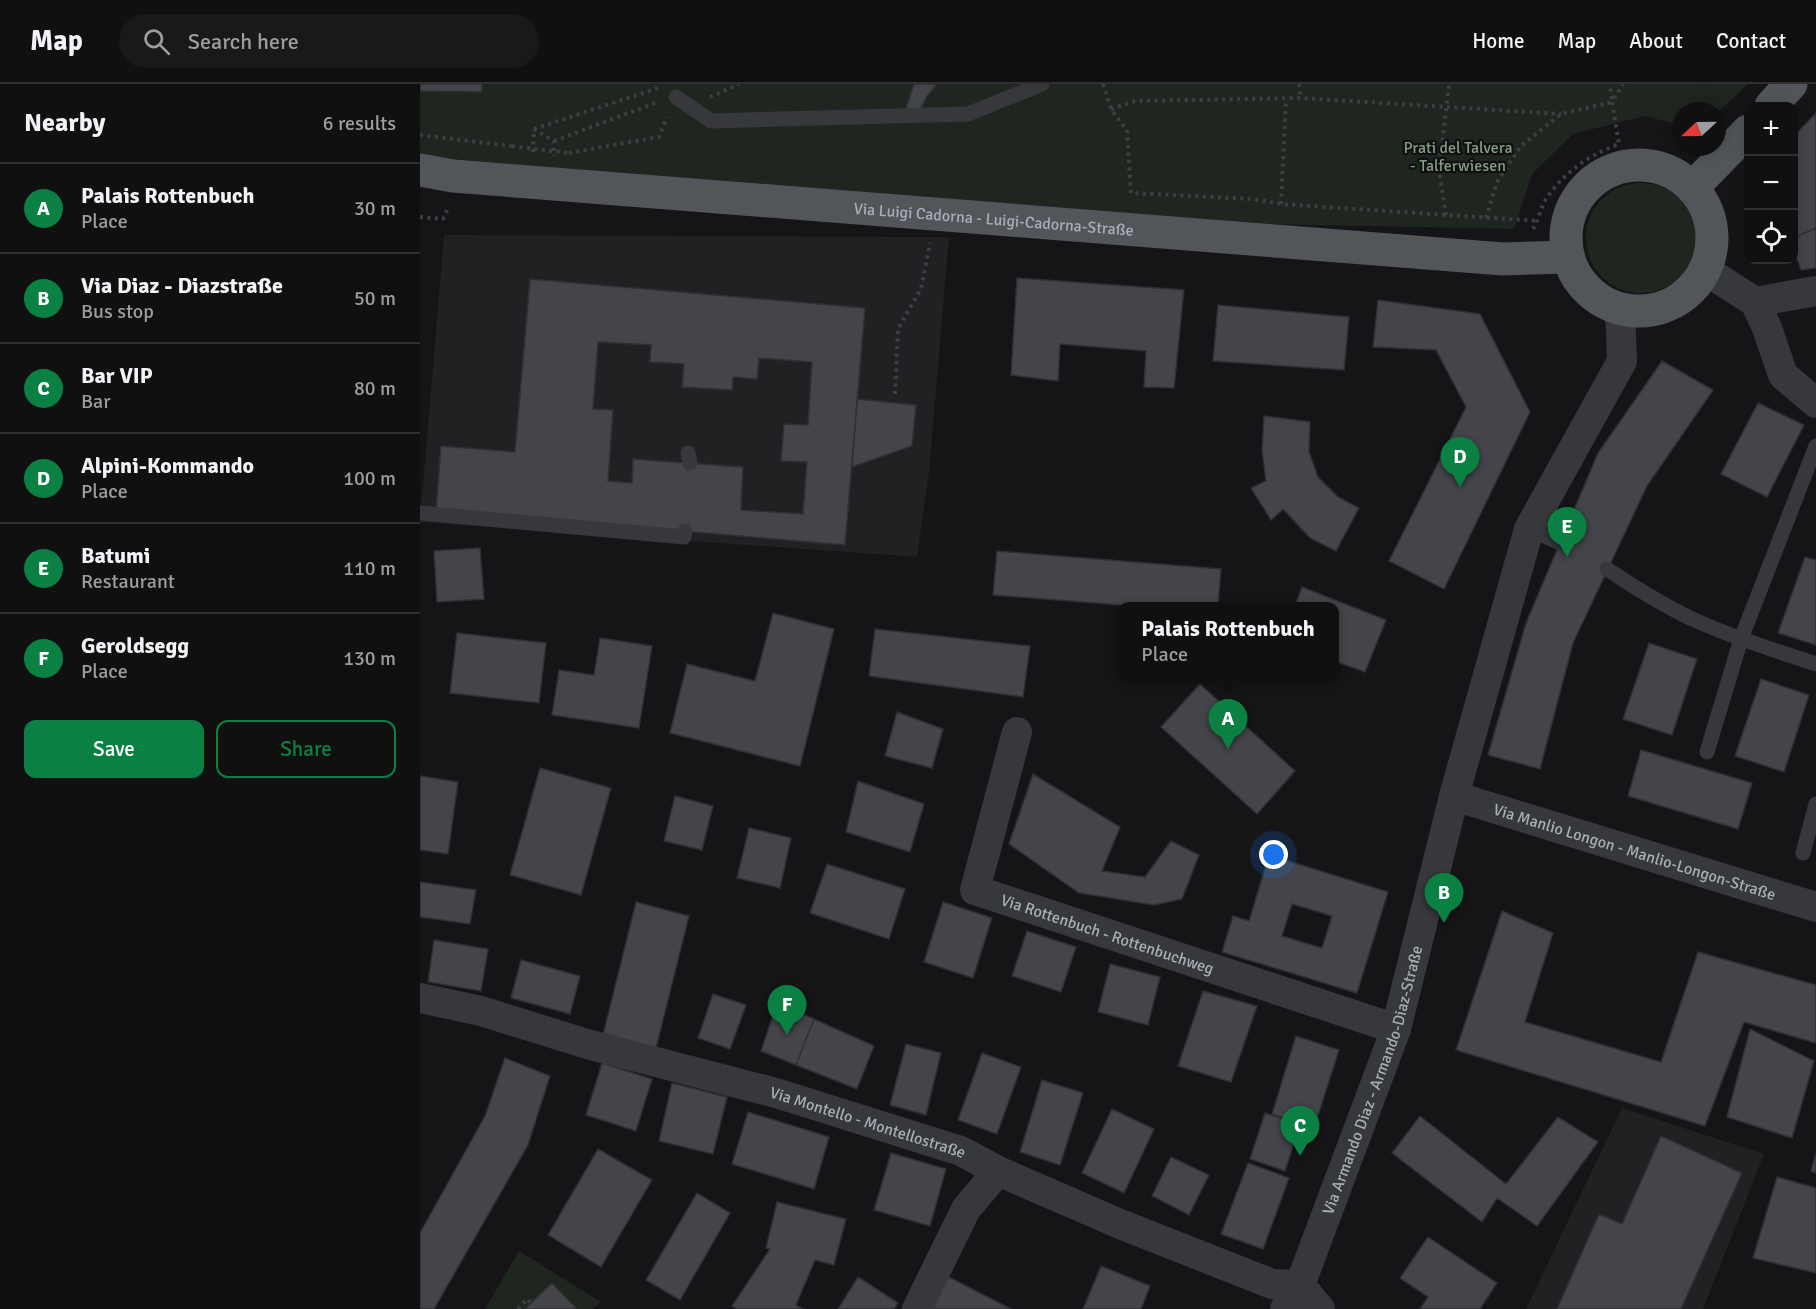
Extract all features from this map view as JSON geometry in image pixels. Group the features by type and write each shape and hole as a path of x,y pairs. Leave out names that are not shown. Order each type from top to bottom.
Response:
{"main road":[{"path":"1775,102 1791,84"},
{"path":"1693,187 1744,136"},
{"path":"1639,165 1660,168 1681,178 1693,187 1706,206 1712,230 1712,248 1705,270 1689,292 1668,306 1642,312 1620,309 1606,304 1592,294 1579,280 1568,257 1566,234 1571,210 1588,186 1606,172 1622,166 1639,165"},
{"name":"Via Luigi Cadorna - Luigi-Cadorna-Straße","path":"420,170 465,177 1503,259 1568,257"}],"street":[{"path":"1705,270 1755,302 1767,328 1783,375 1816,402"},
{"path":"1755,302 1816,291"},
{"name":"Via Armando Diaz - Armando-Diaz-Straße","path":"1293,1297 1396,1029 1454,796 1529,529 1622,361 1620,309"},
{"name":"Via Rottenbuch - Rottenbuchweg","path":"1017,732 975,890 1396,1029"},
{"name":"Via Manlio Longon - Manlio-Longon-Straße","path":"1454,796 1816,907"},
{"name":"Via Montello - Montellostraße","path":"420,998 481,1011 587,1044 776,1093 961,1151 998,1171 1120,1224 1272,1284 1293,1297"},
{"path":"917,1309 966,1209 998,1171"},
{"path":"1293,1297 1320,1309"}],"lane":[{"path":"676,97 711,121 968,114 1042,84"},
{"path":"1707,752 1741,639 1816,446"},
{"path":"420,513 684,537 685,531"},
{"path":"1529,529 1560,543"},
{"path":"1607,569 1698,622 1816,664"},
{"path":"1803,853 1816,804"}],"path":[{"path":"1103,84 1111,110 1127,131 1131,193 1253,199 1281,204 1538,221"},
{"path":"1299,84 1301,98"},
{"path":"1446,215 1439,171 1449,84"},
{"path":"1610,84 1619,144"},
{"path":"1111,110 1135,101 1301,98 1561,114 1612,102 1623,84"},
{"path":"420,135 569,153 659,137 676,97 661,87 534,129"},
{"path":"1281,204 1286,99"},
{"path":"554,141 656,103"},
{"path":"1486,218 1497,182 1521,146 1561,114"},
{"path":"895,394 898,328 921,290 929,255 932,215"},
{"path":"518,1309 527,1300"}],"shaded area":[{"path":"444,235 949,237 929,473 917,557 420,522"},
{"path":"1622,1108 1764,1154 1703,1309 1526,1309"}],"green space":[{"name":"Prati del Talvera - Talferwiesen","path":"420,84 1748,84 1726,105 1726,102 1672,102 1672,123 1644,116 1573,134 1532,174 1514,229 1115,221 420,174"},
{"path":"1641,183 1662,188 1680,199 1691,217 1696,238 1691,259 1680,277 1662,288 1641,293 1620,288 1602,277 1591,259 1586,238 1591,217 1602,199 1620,188"},
{"path":"519,1251 601,1302 592,1309 577,1309 552,1283 525,1309 485,1309"}],"building":[{"path":"420,84 482,84 482,92 420,91"},
{"path":"914,84 937,84 927,96 919,112 905,111"},
{"path":"1816,113 1816,228 1798,236 1798,156 1798,132"},
{"path":"1816,228 1816,268 1801,270 1798,262 1798,236"},
{"path":"1017,278 1184,290 1174,388 1144,387 1146,351 1060,344 1058,381 1011,375"},
{"path":"530,279 865,308 845,545 436,510 441,446 515,452","holes":["598,342 651,345 650,362 684,364 682,387 732,390 733,377 757,379 759,358 812,362 808,425 784,424 781,461 807,462 803,514 741,510 743,467 633,459 632,483 608,481 613,410 593,409"]},
{"path":"1378,300 1480,314 1530,412 1444,589 1389,561 1466,407 1436,350 1373,347"},
{"path":"1218,305 1349,317 1344,370 1213,361"},
{"path":"1662,361 1713,390 1647,486 1573,643 1540,769 1488,755 1526,623 1598,453"},
{"path":"857,399 916,405 912,446 852,467"},
{"path":"1758,403 1804,425 1767,497 1721,474"},
{"path":"1264,416 1310,422 1309,452 1318,477 1338,497 1359,508 1336,551 1310,538 1283,509 1271,520 1251,488 1266,481 1262,450"},
{"path":"480,548 484,599 437,602 434,551"},
{"path":"997,551 1221,569 1218,602 1117,602 1117,605 993,595"},
{"path":"1805,557 1816,560 1816,645 1778,633"},
{"path":"1302,587 1386,620 1365,672 1339,663 1339,602 1296,602"},
{"path":"773,613 834,629 800,766 670,733 687,664 755,681"},
{"path":"875,629 1030,646 1023,697 869,676"},
{"path":"457,633 546,643 539,703 450,693"},
{"path":"600,638 652,646 639,728 552,715 559,670 594,675"},
{"path":"1649,643 1697,659 1672,735 1623,719"},
{"path":"1761,679 1809,695 1784,772 1735,756"},
{"path":"1200,684 1295,771 1257,814 1161,727"},
{"path":"897,712 943,729 932,768 885,756"},
{"path":"1641,750 1752,783 1738,829 1628,796"},
{"path":"540,768 611,788 581,895 510,875"},
{"path":"1033,774 1120,827 1102,871 1145,877 1171,841 1199,855 1182,899 1154,905 1079,893 1009,844"},
{"path":"420,776 458,782 448,854 420,850"},
{"path":"858,781 924,804 910,852 846,832"},
{"path":"675,796 713,806 702,850 664,841"},
{"path":"749,828 791,838 780,888 737,878"},
{"path":"1269,855 1388,892 1357,993 1222,952 1233,916 1249,921","holes":["1292,904 1332,916 1322,948 1282,936"]},
{"path":"827,864 905,889 889,939 810,913"},
{"path":"420,882 476,890 470,924 420,917"},
{"path":"636,902 689,916 656,1048 603,1035"},
{"path":"943,902 992,918 973,978 924,962"},
{"path":"1502,911 1553,933 1525,1022 1661,1062 1698,952 1816,985 1816,1043 1744,1022 1705,1126 1456,1050"},
{"path":"1027,931 1076,947 1061,992 1012,976"},
{"path":"434,940 488,949 481,991 428,982"},
{"path":"521,960 580,976 570,1014 511,998"},
{"path":"1110,964 1160,977 1148,1025 1098,1012"},
{"path":"1203,991 1257,1006 1231,1082 1178,1066"},
{"path":"713,994 746,1005 730,1049 698,1038"},
{"path":"777,1003 814,1019 796,1065 761,1051"},
{"path":"814,1019 874,1046 857,1089 796,1065"},
{"path":"1750,1029 1814,1061 1792,1138 1727,1117"},
{"path":"1296,1036 1339,1050 1314,1128 1272,1114"},
{"path":"906,1044 941,1053 926,1115 890,1105"},
{"path":"982,1053 1021,1067 997,1134 958,1120"},
{"path":"505,1058 550,1076 528,1145 434,1309 420,1309 420,1233 485,1116"},
{"path":"602,1063 652,1079 636,1131 586,1115"},
{"path":"1042,1080 1083,1093 1060,1165 1020,1152"},
{"path":"672,1083 727,1097 713,1154 659,1141"},
{"path":"1112,1109 1154,1129 1124,1193 1082,1173"},
{"path":"748,1112 829,1137 814,1189 732,1164"},
{"path":"1265,1113 1300,1125 1285,1171 1250,1159"},
{"path":"1420,1116 1506,1184 1558,1117 1598,1142 1537,1226 1497,1198 1482,1222 1392,1153"},
{"path":"1661,1136 1742,1173 1681,1309 1557,1309 1599,1214 1622,1224"},
{"path":"598,1149 652,1180 601,1267 548,1235"},
{"path":"891,1153 946,1169 930,1226 874,1210"},
{"path":"1816,1153 1816,1173 1811,1171"},
{"path":"1171,1157 1209,1175 1189,1215 1152,1196"},
{"path":"1248,1163 1289,1178 1263,1249 1221,1234"},
{"path":"1777,1177 1816,1188 1816,1273 1753,1258"},
{"path":"697,1193 730,1213 680,1300 646,1280"},
{"path":"777,1202 846,1219 834,1265 815,1260 796,1305 803,1309 737,1309 732,1306 770,1249 766,1248"},
{"path":"1428,1237 1497,1283 1480,1309 1420,1309 1428,1297 1400,1278"},
{"path":"1101,1266 1150,1286 1141,1309 1083,1309"},
{"path":"945,1275 1011,1309 929,1309"},
{"path":"858,1277 898,1303 894,1309 838,1309"},
{"path":"552,1283 577,1309 525,1309 531,1303"}],"place":[{"name":"Alpini-Kommando","path":"1460,487"},
{"name":"Batumi","path":"1567,557"},
{"name":"Palais Rottenbuch","path":"1228,749"},
{"name":"Via Diaz - Diazstraße","path":"1444,923"},
{"name":"Geroldsegg","path":"787,1035"},
{"name":"Bar VIP","path":"1300,1156"}]}
